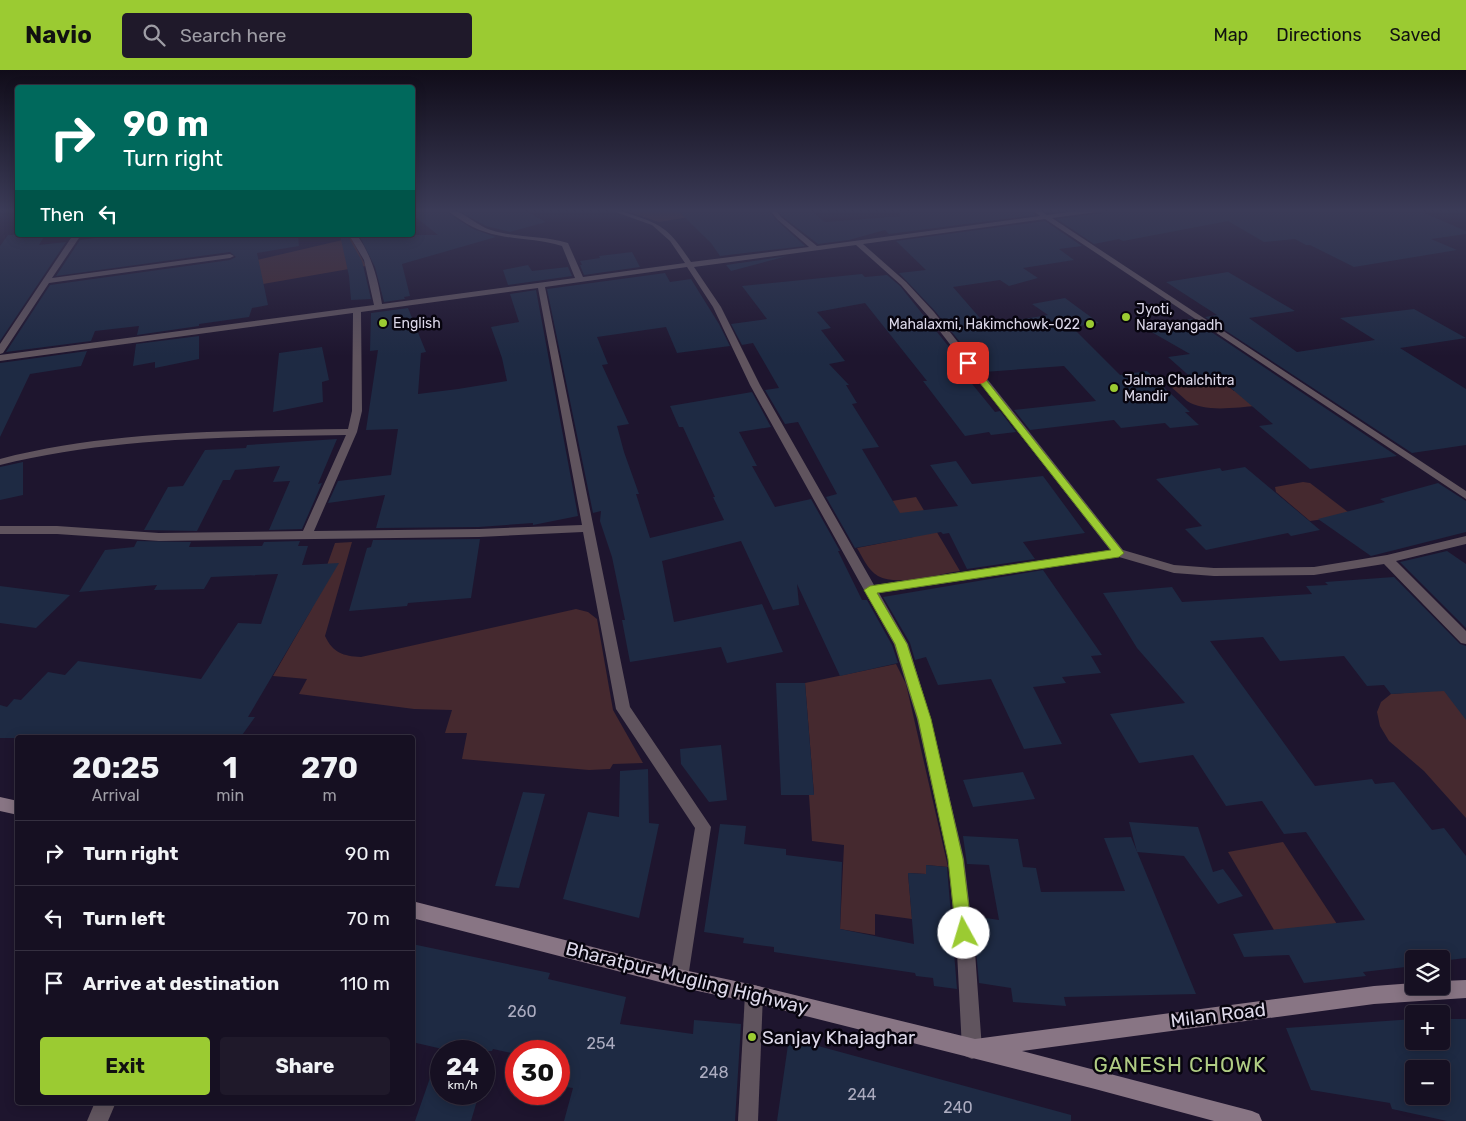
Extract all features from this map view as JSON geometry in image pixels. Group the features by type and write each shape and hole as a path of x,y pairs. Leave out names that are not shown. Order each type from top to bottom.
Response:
{"main road":[{"path":"0,804 15,807"},
{"name":"Bharatpur-Mugling Highway","path":"415,910 1252,1121"},
{"name":"Milan Road","path":"972,1049 1374,995 1466,989"}],"street":[{"path":"0,351 61,258"},
{"path":"46,281 215,258"},
{"path":"368,258 374,276 378,307"},
{"path":"571,258 580,280"},
{"path":"685,258 717,307 755,385 906,657 924,719 956,859 966,952 972,1049"},
{"path":"0,358 741,258"},
{"path":"875,258 894,275 951,337 968,363 1119,553"},
{"path":"1108,258 1466,496"},
{"path":"542,285 622,709 703,827 680,978"},
{"path":"307,534 352,432 358,411 357,310"},
{"path":"0,462 49,449 97,444 252,434 352,432"},
{"path":"0,530 57,530 159,537 479,533 588,528"},
{"path":"870,590 1119,553 1174,569 1214,572 1314,571 1387,559 1466,540"},
{"path":"1387,559 1466,639"},
{"path":"748,1121 754,994"},
{"path":"97,1121 105,1105"}],"shaded area":[{"path":"265,258 362,258 366,266 263,284 257,260"},
{"path":"1218,378 1234,391 1243,390 1257,406 1212,408 1194,405 1169,385"},
{"path":"1303,482 1310,483 1348,512 1345,516 1310,521 1276,492 1275,487"},
{"path":"916,497 960,571 906,580 886,579 878,576 869,567 857,548 913,537 892,501"},
{"path":"352,542 325,636 335,650 349,656 361,657 576,609 588,612 597,619 613,710 643,763 613,764 610,769 589,770 462,759 467,733 445,733 452,710 414,709 299,694 307,679 273,676 311,610 335,543"},
{"path":"896,664 906,684 948,867 926,865 926,874 908,873 912,919 875,914 875,935 840,929 844,845 812,841 809,795 814,794 805,683"},
{"path":"1444,690 1466,718 1466,818 1424,771 1389,741 1380,726 1377,712 1381,702 1391,694"},
{"path":"1283,842 1337,924 1274,930 1228,852"}],"building":[{"path":"0,258 55,258 0,341"},
{"path":"68,258 186,258 56,276"},
{"path":"234,258 258,258 268,305 252,308 249,317 137,335 139,326 95,331 91,341 6,352 50,285"},
{"path":"345,258 360,258 371,299 351,300"},
{"path":"371,258 423,258 402,264 410,296 404,297 405,299 384,302 375,267"},
{"path":"600,258 635,258 640,267 584,275 580,261"},
{"path":"773,258 779,258 731,271 726,265"},
{"path":"914,258 1071,258 1074,260 1023,268 1038,278 1009,286 1000,280 953,287 986,325 1048,315 1032,304 1065,298 1099,323 1072,327 1120,375 1147,371 1190,412 1185,412 1199,425 1170,428 1165,423 1121,428 1114,420 1030,430 1014,410 1096,401 1064,366 984,372 935,311 899,273 926,270"},
{"path":"1336,258 1408,258 1354,267"},
{"path":"528,265 532,271 568,267 572,276 508,285 503,270"},
{"path":"1228,272 1295,311 1249,318 1297,352 1375,340 1340,318 1414,309 1466,338 1400,348 1466,389 1466,445 1412,453 1205,317 1217,315 1166,282"},
{"path":"665,273 670,282 691,279 719,324 730,346 677,353 666,327 597,337 608,364 602,365 629,424 617,426 639,494 636,494 650,538 724,520 683,427 679,427 670,406 752,392 771,427 739,432 757,466 752,466 775,507 811,499 840,551 838,551 862,600 867,600 892,645 898,663 840,676 797,584 799,605 773,610 741,541 662,561 674,622 762,604 783,652 727,663 721,647 630,662 622,620 625,620 612,557 600,521 601,511 593,513 547,289"},
{"path":"862,274 865,277 887,275 900,286 970,373 964,374 995,412 1000,411 1016,432 991,435 989,432 965,436 923,381 927,381 865,303 817,312 831,328 821,330 845,361 829,364 849,385 846,385 857,403 852,404 879,447 862,449 900,513 958,506 930,465 956,461 972,484 1043,476 1085,533 1023,542 1035,559 967,569 949,533 943,534 941,532 855,548 826,497 837,494 798,422 785,424 765,390 779,388 753,343 742,345 731,324 767,319 742,286"},
{"path":"536,290 578,516 533,525 533,523 479,527 376,528 385,495 328,503 338,481 391,475 398,429 366,430 378,350 370,351 371,313 408,308 426,352 421,353 418,394 458,389 507,381 502,358 491,327 519,322 510,294"},
{"path":"1192,319 1397,456 1310,469 1259,426 1273,424 1225,383 1218,378 1195,381 1168,357 1190,354 1141,326"},
{"path":"199,336 199,359 155,368 155,362 133,366 136,344"},
{"path":"322,347 329,380 322,382 323,402 273,412 279,353"},
{"path":"87,351 81,366 30,374 0,437 0,363"},
{"path":"337,439 318,484 322,483 302,529 269,530 290,481 273,482 280,466 235,470 230,480 223,480 197,531 144,530 168,487 183,486 205,450"},
{"path":"23,462 23,495 0,500 0,467"},
{"path":"1245,467 1320,530 1291,536 1288,533 1206,550 1185,529 1202,526 1156,479 1220,468 1222,471"},
{"path":"1438,483 1466,501 1466,532 1371,556 1318,519 1385,502 1380,499"},
{"path":"480,539 471,598 408,603 407,606 349,611 367,548 371,547 373,540"},
{"path":"137,541 191,542 189,547 262,546 264,542 300,541 298,546 308,546 302,565 339,563 248,717 255,717 242,735 15,735 15,738 0,738 0,705 7,707 14,699 21,700 48,672 65,675 78,661 201,679 238,623 261,624 278,574 211,577 204,589 154,590 157,585 79,592 105,550 134,547"},
{"path":"1447,551 1466,564 1466,628 1400,562"},
{"path":"1043,570 1102,655 1091,656 1101,673 1062,677 1066,683 1033,687 1062,744 1024,749 991,679 938,685 926,657 915,660 910,643 883,597"},
{"path":"1394,577 1460,644 1466,646 1466,720 1444,691 1391,694 1384,685 1367,686 1344,656 1280,661 1263,637 1210,641 1315,786 1372,779 1375,784 1394,782 1432,830 1444,828 1466,856 1466,958 1450,960 1450,950 1405,950 1405,967 1363,972 1366,976 1304,983 1289,955 1244,957 1233,934 1365,920 1306,832 1284,834 1262,801 1226,806 1193,755 1139,763 1110,714 1185,703 1137,648 1103,593 1172,587 1182,602 1312,594 1306,586 1328,585 1325,582"},
{"path":"0,586 70,595 36,628 0,623"},
{"path":"776,683 805,683 814,795 781,795"},
{"path":"721,745 727,800 709,802 681,764 680,749"},
{"path":"648,769 649,823 659,824 639,918 563,899 588,812 619,817 620,771"},
{"path":"1023,772 1035,799 973,807 963,780"},
{"path":"523,792 545,794 519,888 495,886"},
{"path":"1129,822 1198,827 1213,872 1223,869 1243,896 1218,904 1184,856 1137,852"},
{"path":"720,824 746,826 744,844 786,849 786,855 842,862 840,929 914,944 908,873 926,874 926,865 947,867 957,989 934,986 933,978 916,976 915,973 774,952 774,947 743,943 744,938 704,932"},
{"path":"963,836 1018,839 1023,867 1036,868 1041,892 1125,891 1104,838 1131,837 1196,994 1064,997 1066,1006 1013,1002 1011,988 979,983 973,916 999,920 989,865 967,864"},
{"path":"415,945 550,973 548,979 626,997 620,1024 693,1034 694,1020 741,1024 735,1121 564,1121 568,1105 570,1105 573,1088 570,1088 570,1040 505,1040 505,1052 495,1049 495,1040 430,1040 430,1046 415,1043"},
{"path":"1450,1019 1466,1019 1466,1121 1447,1121 1392,1109 1390,1103 1311,1090 1286,1028 1405,1020 1405,1050 1450,1050"},
{"path":"789,1038 1071,1115 1071,1121 777,1121"},
{"path":"430,1078 430,1105 476,1105 471,1121 415,1121"}],"place":[{"name":"Jyoti, Narayangadh","path":"1126,317"},
{"name":"English","path":"383,323"},
{"name":"Mahalaxmi, Hakimchowk-022","path":"1090,324"},
{"name":"Jalma Chalchitra Mandir","path":"1114,388"},
{"name":"Sanjay Khajaghar","path":"752,1037"}],"district":[{"name":"GANESH CHOWK","path":"1180,1064"}],"route":[{"path":"964,933 956,859 924,719 901,644 870,590 1119,553 968,363"}]}
